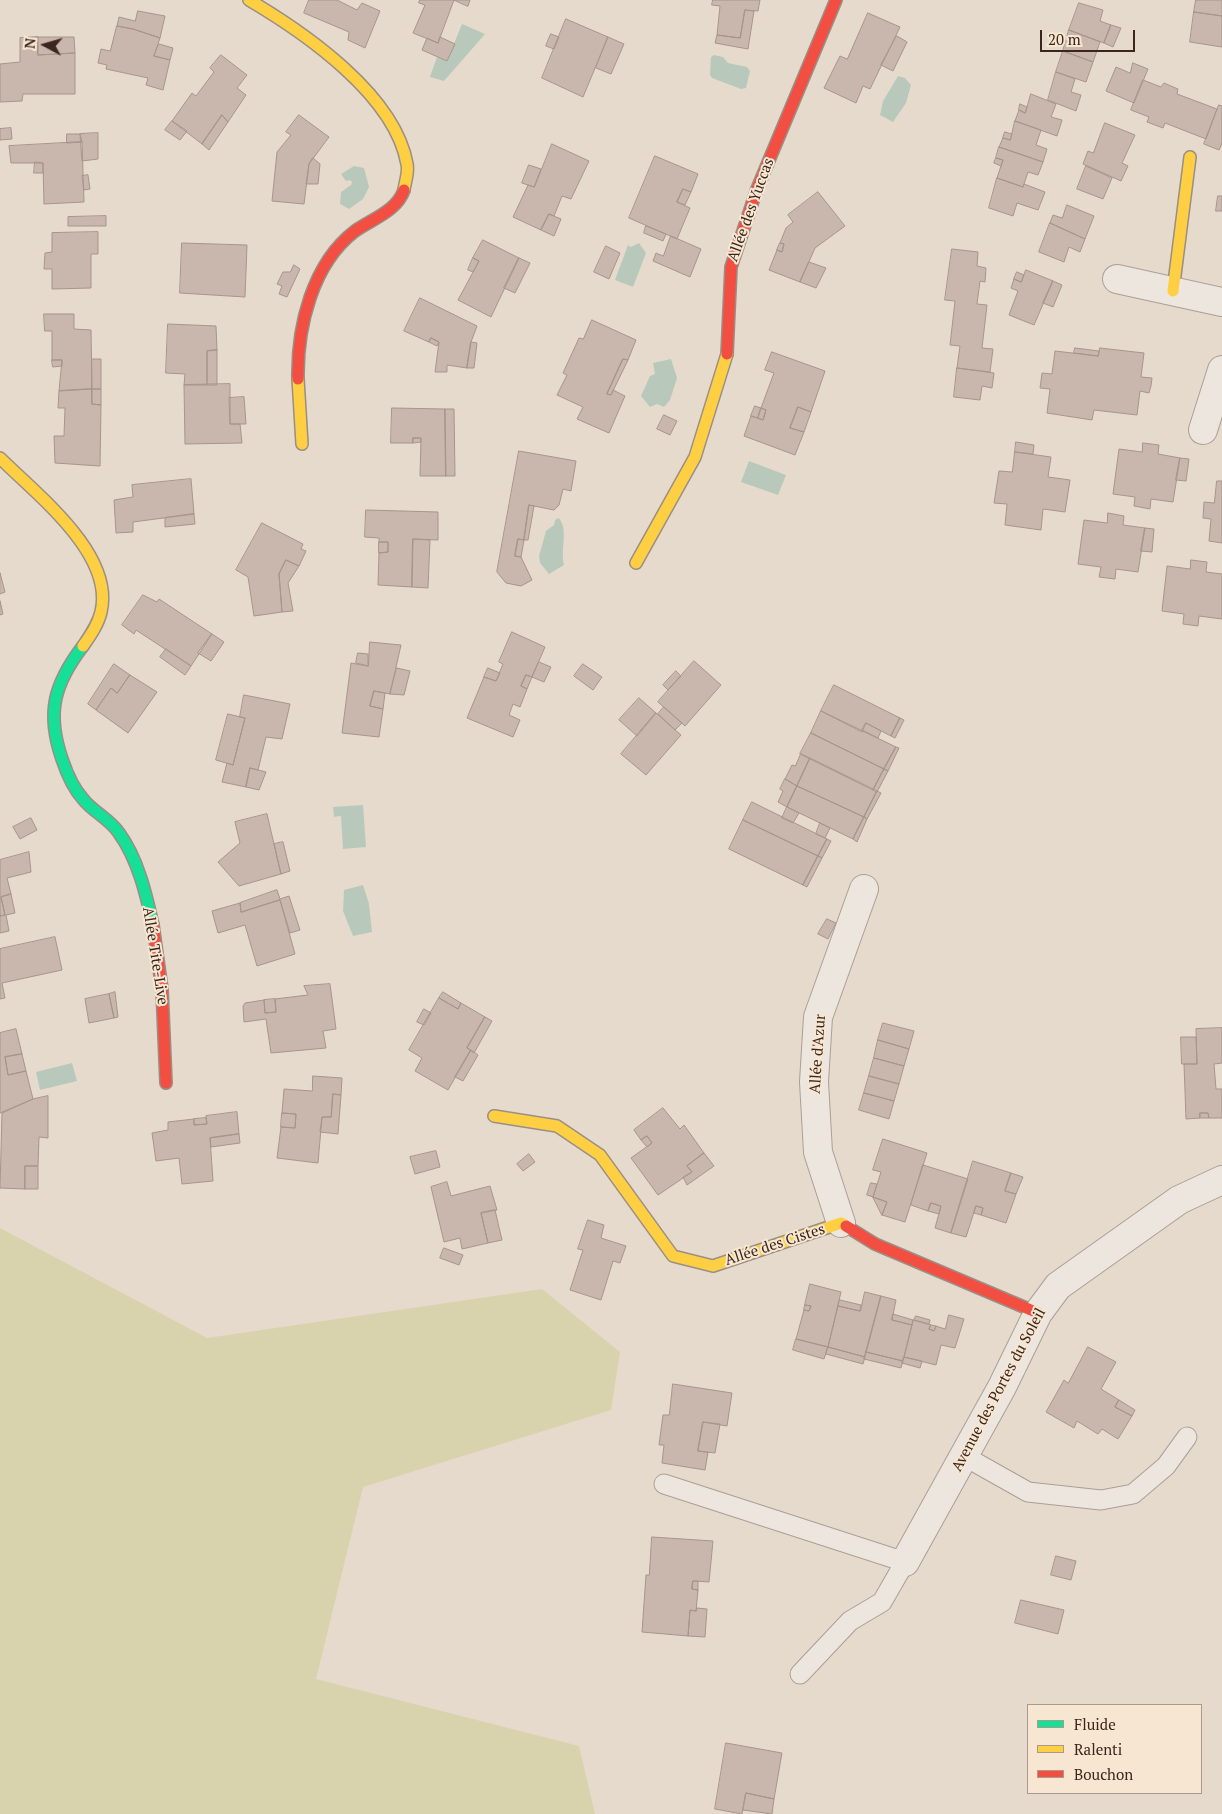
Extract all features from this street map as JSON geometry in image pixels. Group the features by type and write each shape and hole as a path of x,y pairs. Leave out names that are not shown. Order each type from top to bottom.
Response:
{"street":[{"path":"249,0 268,10 332,56 365,91 390,121 404,146 407,169 404,191 391,209 367,222 342,242 324,267 307,314 298,356 302,444"},
{"name":"Allée des Yuccas","path":"636,563 695,457 727,358 730,267 757,189 836,0"},
{"path":"1173,292 1190,158"},
{"path":"1117,279 1222,302"},
{"path":"1203,430 1222,370"},
{"name":"Allée Tite-Live","path":"0,458 56,515 84,547 94,565 104,595 100,617 67,666 58,690 53,706 56,737 64,769 84,801 117,826 134,857 154,931 164,1001 166,1083"},
{"name":"Allée d'Azur","path":"841,1223 818,1152 814,1082 818,1017 864,889"},
{"name":"Allée des Cistes","path":"494,1116 557,1126 600,1155 640,1214 673,1256 713,1266 841,1223 875,1244 1038,1313"},
{"name":"Avenue des Portes du Soleil","path":"905,1562 1002,1387 1038,1313 1058,1286 1179,1200 1222,1180"}],"lane":[{"path":"964,1456 1028,1492 1102,1500 1133,1494 1166,1466 1188,1437"},
{"path":"664,1484 905,1562 882,1602 850,1622 800,1674"}],"shaded area":[{"path":"462,24 485,34 444,81 430,77 437,57 447,61"},
{"path":"714,55 723,57 728,63 747,67 750,71 746,88 741,89 712,78 710,75 711,57"},
{"path":"898,76 905,78 911,85 906,103 893,122 880,115 883,101"},
{"path":"354,166 364,168 369,187 363,199 349,209 340,204 341,192 351,185 352,182 350,180 346,181 341,174"},
{"path":"639,243 646,253 633,287 615,280 628,245 631,247"},
{"path":"671,359 677,378 670,400 664,407 657,404 650,407 641,396 650,376 655,374 653,363"},
{"path":"749,461 786,475 778,495 741,482"},
{"path":"559,518 564,534 564,565 549,574 540,563 539,556 546,531"},
{"path":"363,805 366,847 343,849 341,816 334,817 333,807"},
{"path":"363,885 369,904 372,932 353,936 343,911 344,890"},
{"path":"72,1063 77,1081 40,1090 36,1072"},
{"path":"0,1228 207,1338 542,1289 620,1352 611,1410 363,1487 316,1679 579,1746 595,1814 0,1814"}],"building":[{"path":"309,0 337,0 357,10 362,3 380,11 365,48 348,40 349,32 304,13"},
{"path":"420,0 454,0 438,43 413,33 425,5 419,3"},
{"path":"454,0 470,0 468,6"},
{"path":"713,0 760,0 758,11 745,10 740,38 717,35 720,6 712,5"},
{"path":"1196,0 1222,0 1222,16 1194,12"},
{"path":"1079,3 1103,10 1100,21 1111,25 1104,43 1069,30"},
{"path":"745,10 754,11 748,49 715,43 717,35 740,38"},
{"path":"138,11 165,16 160,38 117,26 119,17 135,21"},
{"path":"1194,12 1222,16 1222,47 1190,42"},
{"path":"868,13 900,27 870,89 863,86 856,103 824,88 840,56 847,59"},
{"path":"566,19 608,37 583,97 542,78"},
{"path":"1111,25 1121,28 1113,47 1104,43"},
{"path":"117,26 160,38 154,56 170,60 163,90 146,85 148,78 106,69 107,65 98,63 101,49 110,51"},
{"path":"1069,30 1100,42 1093,62 1063,51"},
{"path":"551,34 559,37 554,49 546,46"},
{"path":"897,36 907,42 893,71 881,65"},
{"path":"38,37 74,37 75,53 38,55"},
{"path":"38,37 38,55 75,53 75,94 23,94 22,101 0,102 0,64 20,62 20,38"},
{"path":"440,37 455,44 447,61 422,50 427,38 438,43"},
{"path":"608,37 624,44 611,74 596,68"},
{"path":"159,44 173,48 170,60 154,56"},
{"path":"1063,51 1093,62 1086,82 1056,72"},
{"path":"221,55 247,75 237,88 246,95 228,122 222,115 202,144 172,121 192,93 196,96 214,72 210,68"},
{"path":"1133,63 1148,69 1134,103 1106,91 1116,67 1130,73"},
{"path":"1056,72 1075,79 1071,92 1081,95 1076,111 1048,100"},
{"path":"1143,80 1161,87 1164,83 1178,89 1177,94 1217,109 1206,139 1165,123 1163,128 1147,122 1149,117 1131,110"},
{"path":"1031,94 1056,104 1051,117 1062,120 1057,136 1015,121 1019,110 1025,113"},
{"path":"1020,104 1027,107 1025,113 1019,110"},
{"path":"1219,105 1222,106 1222,143 1219,150 1204,144"},
{"path":"222,115 228,122 209,150 202,144"},
{"path":"299,115 329,137 309,164 304,204 272,201 277,152 291,135 286,132"},
{"path":"172,121 187,131 180,140 165,130"},
{"path":"1015,121 1041,130 1036,145 1047,149 1043,162 999,147 1003,138 1010,140"},
{"path":"1105,123 1135,135 1122,163 1128,166 1121,181 1083,164 1088,151 1093,153"},
{"path":"11,128 12,139 0,140 0,129"},
{"path":"1005,132 1012,134 1010,140 1003,138"},
{"path":"98,133 98,159 82,161 80,134"},
{"path":"67,134 80,134 82,142 67,143"},
{"path":"82,142 84,202 44,204 43,163 11,163 9,146"},
{"path":"552,144 589,161 571,199 562,196 554,216 549,214 541,230 513,217 528,185 534,187"},
{"path":"999,147 1043,162 1038,175 1028,172 1023,187 997,178 1003,160 996,158"},
{"path":"655,156 698,174 691,192 683,189 677,202 690,208 677,239 629,218"},
{"path":"313,158 320,164 318,184 306,184 309,164"},
{"path":"996,158 1003,160 1001,166 994,163"},
{"path":"35,162 43,163 43,173 34,173"},
{"path":"529,165 541,169 534,187 522,183"},
{"path":"1086,166 1112,178 1103,199 1077,189"},
{"path":"88,175 90,189 84,190 82,176"},
{"path":"997,178 1023,187 1024,184 1045,192 1038,210 1017,203 1013,216 989,208"},
{"path":"683,189 691,192 685,205 677,202"},
{"path":"818,192 845,226 815,248 800,282 769,270 777,250 782,252 784,244 780,243 786,228 793,222 788,215"},
{"path":"1218,196 1222,196 1222,211 1216,211"},
{"path":"1067,205 1094,216 1085,239 1050,223 1053,215 1062,218"},
{"path":"549,214 561,219 554,236 541,230"},
{"path":"106,216 106,226 68,226 68,217"},
{"path":"1050,223 1085,239 1080,252 1069,247 1064,262 1039,252"},
{"path":"646,226 666,234 663,241 644,233"},
{"path":"98,232 98,254 91,254 91,288 52,289 52,269 44,269 45,253 52,252 52,233"},
{"path":"671,236 701,249 690,277 653,261 656,253 663,256"},
{"path":"483,240 519,258 491,317 458,300 479,261 473,258"},
{"path":"182,243 247,245 245,297 180,293"},
{"path":"780,243 784,244 782,252 777,250"},
{"path":"606,246 620,253 609,279 594,272"},
{"path":"952,249 978,252 977,266 986,268 985,282 980,281 977,304 987,305 982,348 993,349 990,372 957,368 960,346 950,345 955,301 945,300"},
{"path":"473,258 479,261 473,272 468,270"},
{"path":"519,258 530,263 515,293 504,288"},
{"path":"809,262 826,268 816,288 800,282"},
{"path":"294,265 300,269 287,297 279,294 282,286 277,284 283,272 290,272"},
{"path":"1026,270 1053,281 1034,325 1009,315 1018,291 1011,288 1014,279 1021,282"},
{"path":"1017,272 1024,275 1021,282 1014,279"},
{"path":"1053,281 1062,285 1053,307 1043,303"},
{"path":"420,298 477,326 471,342 467,368 447,365 447,372 435,372 439,342 431,338 429,342 404,331"},
{"path":"44,314 74,314 74,329 91,330 92,389 59,391 62,360 52,360 52,331 45,331"},
{"path":"592,320 636,340 628,360 623,359 607,394 611,395 613,390 625,396 609,433 577,419 583,407 557,395 567,375 563,373 579,338 583,339"},
{"path":"168,324 216,326 217,350 207,351 207,385 184,385 185,374 166,373"},
{"path":"431,338 439,342 437,346 429,342"},
{"path":"471,342 477,343 474,368 467,368"},
{"path":"1075,348 1099,351 1098,356 1074,353"},
{"path":"1100,348 1144,353 1141,377 1152,378 1149,393 1140,391 1137,415 1094,410 1092,420 1047,413 1050,389 1040,388 1042,373 1052,374 1055,351 1098,356"},
{"path":"217,350 217,385 207,385 207,351"},
{"path":"772,352 825,371 811,412 798,407 790,428 804,432 795,455 744,436 751,416 763,420 766,410 761,408 774,373 765,370"},
{"path":"92,359 101,359 101,389 92,389"},
{"path":"623,359 628,360 611,395 607,394"},
{"path":"52,360 62,360 62,366 53,367"},
{"path":"957,368 994,373 992,388 982,386 980,400 954,397"},
{"path":"230,384 230,424 240,424 242,443 185,444 184,385"},
{"path":"92,389 92,404 101,405 100,466 55,463 54,436 64,436 65,408 58,408 59,391"},
{"path":"92,389 101,389 101,405 92,404"},
{"path":"244,397 246,424 230,424 229,398"},
{"path":"755,406 761,408 758,418 751,416"},
{"path":"798,407 811,412 804,432 790,428"},
{"path":"392,408 445,409 446,476 420,476 421,438 413,438 413,443 391,443"},
{"path":"761,408 766,410 763,420 758,418"},
{"path":"445,409 454,409 455,476 446,476"},
{"path":"664,415 677,421 670,435 657,429"},
{"path":"413,438 421,438 421,442 413,443"},
{"path":"1016,442 1034,445 1033,454 1015,452"},
{"path":"1143,443 1159,445 1158,454 1180,458 1173,502 1151,499 1150,509 1134,506 1135,497 1113,494 1119,449 1142,452"},
{"path":"519,451 576,461 571,491 563,489 559,505 554,510 529,505 524,540 518,539 515,556 521,557 532,580 521,586 506,583 497,572"},
{"path":"1015,452 1051,457 1048,477 1070,480 1065,512 1043,509 1041,530 1005,525 1007,504 994,503 999,471 1012,472"},
{"path":"1180,458 1189,459 1186,481 1176,480"},
{"path":"191,479 194,514 133,522 133,532 116,533 114,500 133,497 132,485"},
{"path":"1217,481 1222,481 1222,543 1209,541 1211,519 1203,518 1204,502 1214,503"},
{"path":"529,505 534,506 528,540 524,540"},
{"path":"366,510 438,512 438,540 413,539 412,587 378,585 379,553 388,552 388,542 379,542 379,538 365,537"},
{"path":"1108,513 1124,516 1123,525 1145,528 1138,572 1116,569 1115,579 1099,577 1101,567 1078,564 1084,520 1107,523"},
{"path":"194,514 195,524 165,527 165,518"},
{"path":"262,523 303,544 301,549 306,551 299,566 286,560 279,574 282,612 254,616 248,577 236,570"},
{"path":"1145,528 1154,529 1152,552 1141,551"},
{"path":"413,539 430,540 428,588 412,587"},
{"path":"518,539 524,540 521,557 515,556"},
{"path":"379,542 388,542 388,552 379,553"},
{"path":"286,560 299,566 288,583 293,611 282,612 279,574"},
{"path":"1191,560 1207,562 1206,572 1222,574 1222,619 1199,616 1198,626 1183,624 1184,614 1162,611 1167,566 1190,569"},
{"path":"0,573 5,592 0,594"},
{"path":"143,595 157,602 159,599 212,634 191,666 136,630 134,634 122,625"},
{"path":"0,601 3,614 0,615"},
{"path":"512,632 545,647 532,677 526,675 521,686 527,689 520,707 513,704 509,715 520,720 513,737 467,718 484,677 496,681 503,664 499,662"},
{"path":"212,634 224,642 211,661 198,653"},
{"path":"370,642 401,645 390,694 374,691 370,706 383,709 379,737 342,733 351,663 368,666"},
{"path":"166,649 191,666 185,675 160,657"},
{"path":"358,653 368,654 368,666 356,663"},
{"path":"694,661 721,685 685,726 658,702"},
{"path":"539,662 551,667 544,682 532,677"},
{"path":"114,664 130,675 117,693 111,688 96,710 88,704"},
{"path":"583,664 602,677 593,690 574,676"},
{"path":"397,668 410,671 404,695 390,694"},
{"path":"488,668 500,673 496,681 484,677"},
{"path":"676,671 681,676 668,690 663,685"},
{"path":"130,675 157,692 128,733 96,710 111,688 117,693"},
{"path":"526,675 532,677 527,689 521,686"},
{"path":"834,685 900,718 891,736 866,723 862,732 821,711"},
{"path":"374,691 385,693 383,709 370,706"},
{"path":"244,695 290,704 282,739 266,737 258,770 250,768 246,787 222,782 227,763 233,765 245,718 240,717"},
{"path":"639,698 656,713 637,736 619,720"},
{"path":"664,707 682,723 675,730 658,714"},
{"path":"821,711 896,747 884,769 811,733"},
{"path":"656,713 681,735 646,775 621,754"},
{"path":"228,714 245,718 233,765 216,760"},
{"path":"900,718 904,720 895,738 891,736"},
{"path":"866,723 881,731 878,738 862,730"},
{"path":"811,733 884,769 873,790 800,754"},
{"path":"896,747 899,748 888,771 884,769"},
{"path":"801,754 810,758 797,786 785,779 792,765 795,766"},
{"path":"810,758 877,791 864,817 797,786"},
{"path":"250,768 266,772 259,790 246,787"},
{"path":"884,769 888,771 877,792 873,790"},
{"path":"785,779 797,786 787,807 778,802 783,791 780,789"},
{"path":"797,786 864,817 853,839 787,807"},
{"path":"877,791 881,793 867,819 864,817"},
{"path":"752,802 827,839 818,856 743,820"},
{"path":"787,807 799,813 793,823 782,818"},
{"path":"267,814 281,874 239,886 218,862 240,843 235,822"},
{"path":"864,817 867,819 857,842 853,839"},
{"path":"31,818 37,830 20,839 13,827"},
{"path":"743,820 818,856 803,885 729,849"},
{"path":"820,823 830,828 825,838 816,834"},
{"path":"827,839 831,841 822,858 818,856"},
{"path":"283,842 290,871 281,874 274,844"},
{"path":"29,852 31,872 7,878 11,894 1,897 5,915 0,916 0,860"},
{"path":"818,856 822,858 807,887 803,885"},
{"path":"277,890 280,899 289,896 300,930 290,933 280,900 241,912 240,903"},
{"path":"11,894 15,913 6,915 9,931 0,933 0,916 5,915 1,897"},
{"path":"280,900 295,954 257,966 245,925 218,933 212,911 240,903 241,912"},
{"path":"827,919 836,923 828,939 818,934"},
{"path":"55,937 62,970 2,983 5,998 0,999 0,949"},
{"path":"330,984 336,1029 323,1031 326,1048 271,1053 266,1019 244,1022 243,1006 245,1003 264,1000 265,1013 276,1012 275,999 308,995 304,986"},
{"path":"115,992 118,1017 114,1018 109,994"},
{"path":"443,992 461,1003 458,1009 439,998"},
{"path":"109,994 114,1018 89,1023 85,999"},
{"path":"439,998 458,1009 461,1003 485,1017 467,1048 471,1050 448,1090 415,1071 422,1058 409,1050"},
{"path":"275,999 276,1012 265,1013 264,1000"},
{"path":"424,1009 431,1013 424,1025 417,1022"},
{"path":"485,1017 492,1021 474,1053 467,1048"},
{"path":"883,1023 914,1031 909,1049 878,1040"},
{"path":"1222,1028 1222,1063 1214,1064 1216,1089 1222,1089 1222,1118 1209,1118 1208,1113 1200,1113 1200,1118 1186,1119 1184,1064 1197,1064 1196,1029"},
{"path":"16,1029 22,1054 5,1057 8,1075 26,1071 33,1099 0,1113 0,1033"},
{"path":"1181,1037 1196,1037 1197,1064 1182,1064"},
{"path":"878,1040 909,1049 904,1066 874,1058"},
{"path":"471,1050 478,1055 463,1081 455,1077"},
{"path":"22,1054 26,1071 8,1075 5,1057"},
{"path":"874,1058 904,1066 899,1084 869,1076"},
{"path":"313,1076 342,1078 341,1095 333,1094 331,1117 322,1117 318,1163 277,1158 281,1127 295,1128 296,1114 282,1113 284,1089 312,1091"},
{"path":"869,1076 899,1084 894,1101 864,1093"},
{"path":"864,1093 894,1101 889,1119 859,1110"},
{"path":"333,1094 341,1095 338,1134 320,1132 322,1117 331,1117"},
{"path":"48,1096 48,1138 39,1137 38,1166 25,1166 25,1189 0,1188 2,1113 33,1099"},
{"path":"663,1108 680,1129 684,1125 704,1153 687,1166 692,1172 658,1195 631,1158 652,1143 647,1136 641,1140 634,1130"},
{"path":"237,1112 239,1134 210,1138 213,1181 182,1184 179,1158 156,1161 152,1133 168,1130 168,1122 194,1119 194,1125 207,1124 206,1116"},
{"path":"282,1113 296,1114 295,1128 281,1127"},
{"path":"1200,1113 1208,1113 1209,1118 1200,1118"},
{"path":"206,1118 207,1124 194,1125 194,1119"},
{"path":"239,1134 240,1143 211,1147 210,1138"},
{"path":"647,1136 652,1143 647,1147 641,1140"},
{"path":"883,1139 927,1153 905,1222 882,1215 887,1202 873,1197 881,1172 873,1170"},
{"path":"436,1151 440,1167 415,1174 410,1157"},
{"path":"704,1153 714,1166 687,1185 683,1177 692,1172 687,1166"},
{"path":"529,1154 535,1162 523,1171 517,1164"},
{"path":"973,1161 1011,1173 1005,1191 1016,1194 1006,1223 981,1215 983,1208 976,1206 966,1237 951,1233"},
{"path":"923,1165 968,1179 951,1233 935,1228 941,1206 931,1203 928,1211 911,1205"},
{"path":"25,1166 38,1166 38,1189 25,1189"},
{"path":"1011,1173 1023,1177 1016,1194 1005,1191"},
{"path":"447,1182 451,1196 490,1186 497,1210 481,1213 488,1243 462,1249 460,1238 444,1242 431,1187"},
{"path":"871,1183 877,1184 873,1197 867,1195"},
{"path":"873,1197 887,1202 882,1215"},
{"path":"931,1203 941,1206 939,1214 928,1211"},
{"path":"976,1206 983,1208 981,1215 974,1213"},
{"path":"495,1210 502,1240 488,1243 481,1213"},
{"path":"588,1220 604,1225 601,1238 626,1246 620,1263 613,1261 601,1300 570,1290 583,1250 578,1249"},
{"path":"444,1248 463,1255 459,1265 440,1258"},
{"path":"810,1284 841,1292 828,1347 796,1339 804,1310 809,1311 811,1306 805,1305"},
{"path":"865,1292 881,1296 865,1357 828,1347 838,1306 860,1311"},
{"path":"881,1296 896,1300 892,1320 912,1325 903,1361 866,1352"},
{"path":"840,1300 861,1305 860,1311 838,1306"},
{"path":"805,1305 811,1306 809,1311 804,1310"},
{"path":"893,1314 913,1320 912,1325 892,1320"},
{"path":"949,1315 964,1319 955,1348 941,1345 936,1365 904,1357 913,1320 931,1325 929,1329 934,1331 936,1326 945,1329"},
{"path":"916,1316 930,1320 929,1324 914,1320"},
{"path":"931,1325 936,1326 934,1331 929,1329"},
{"path":"796,1339 828,1347 824,1359 793,1350"},
{"path":"828,1347 865,1357 863,1364 826,1354"},
{"path":"1088,1347 1116,1362 1101,1389 1119,1400 1115,1407 1132,1416 1118,1439 1102,1429 1098,1434 1077,1421 1074,1428 1046,1412 1064,1380 1068,1383"},
{"path":"866,1352 903,1361 901,1368 864,1359"},
{"path":"904,1357 922,1361 920,1368 902,1363"},
{"path":"673,1384 732,1393 727,1426 703,1422 698,1451 708,1452 705,1470 662,1463 664,1445 659,1445 663,1415 669,1415"},
{"path":"1119,1400 1135,1410 1132,1416 1115,1407"},
{"path":"703,1422 720,1424 715,1453 698,1451"},
{"path":"652,1537 713,1541 709,1582 693,1581 692,1589 698,1590 696,1611 690,1610 688,1636 642,1632 646,1575 649,1575"},
{"path":"1056,1556 1076,1561 1071,1580 1051,1575"},
{"path":"693,1581 698,1581 698,1590 692,1589"},
{"path":"1021,1600 1064,1610 1058,1634 1015,1623"},
{"path":"697,1608 707,1609 705,1637 688,1636 690,1610 696,1611"},
{"path":"726,1743 782,1753 774,1799 746,1793 742,1814 715,1809"},
{"path":"746,1793 774,1799 772,1814 743,1810"}],"traffic: fast":[{"path":"83,646 65,673 59,686 54,713 57,742 66,770 76,790 87,804 115,828 126,843 144,889 153,925"}],"traffic: slow":[{"path":"249,0 320,48 366,90 385,114 399,138 407,164 404,190"},
{"path":"1173,291 1190,157"},
{"path":"636,563 695,457 727,354"},
{"path":"298,379 302,444"},
{"path":"0,458 69,527 85,547 96,569 102,590 101,612 96,626 83,646"},
{"path":"494,1116 557,1126 600,1155 673,1256 713,1266 841,1223 846,1226"}],"traffic: jam":[{"path":"727,354 731,267 757,189 836,0"},
{"path":"298,379 298,359 304,318 310,298 328,261 340,245 355,231 396,204 404,190"},
{"path":"153,925 162,989 166,1083"},
{"path":"846,1226 875,1244 1038,1313"}]}
